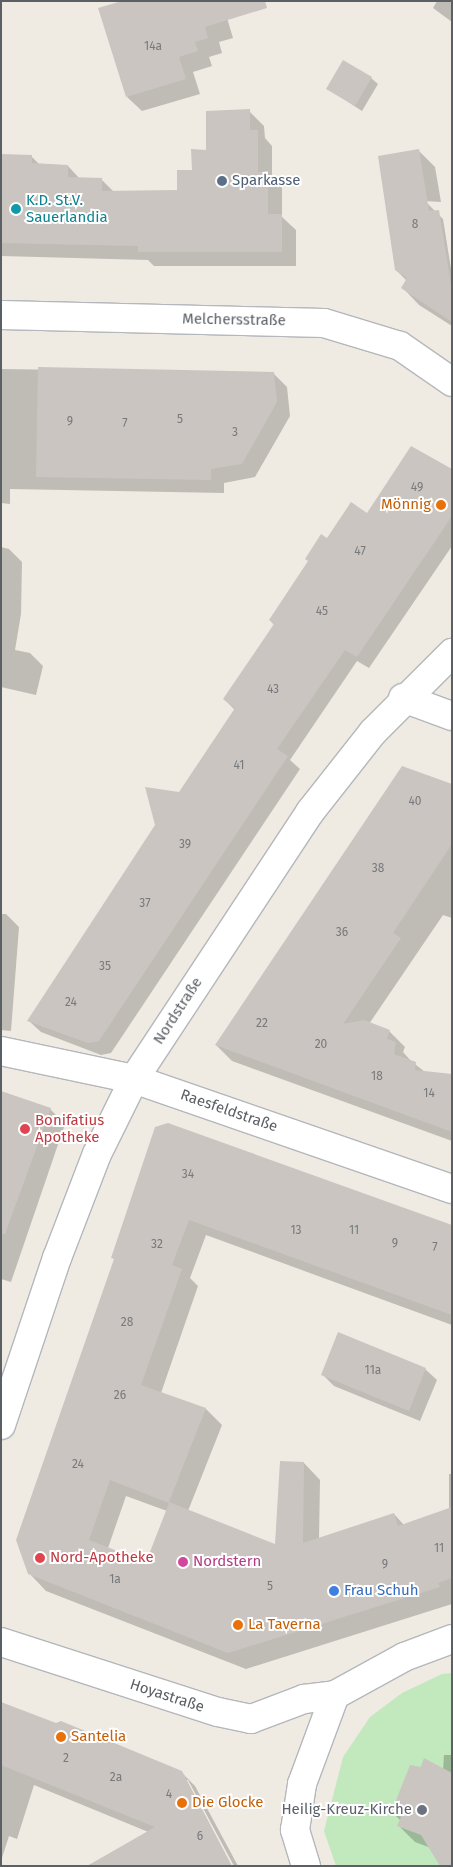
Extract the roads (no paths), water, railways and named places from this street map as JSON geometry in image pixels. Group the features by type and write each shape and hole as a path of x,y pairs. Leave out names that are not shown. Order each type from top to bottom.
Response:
{"street":[{"name":"Melchersstraße","path":"1,315 324,323 400,346 452,382"},
{"name":"Nordstraße","path":"1,1425 57,1258 94,1163 134,1079 310,812 403,698 452,652"},
{"path":"403,698 452,716"},
{"name":"Raesfeldstraße","path":"1,1051 134,1079 452,1189"},
{"name":"Hoyastraße","path":"1,1642 218,1712 251,1719 304,1699 335,1695 404,1657 452,1639"},
{"path":"306,1866 295,1830 302,1784 335,1695"}],"place":[{"name":"Sparkasse","path":"222,181"},
{"name":"K.D. St.V. Sauerlandia","path":"16,209"},
{"name":"Mönnig","path":"441,505"},
{"name":"Bonifatius Apotheke","path":"25,1129"},
{"name":"Nord-Apotheke","path":"40,1558"},
{"name":"Nordstern","path":"183,1562"},
{"name":"Frau Schuh","path":"334,1591"},
{"name":"La Taverna","path":"238,1625"},
{"name":"Santelia","path":"61,1737"},
{"name":"Die Glocke","path":"182,1803"},
{"name":"Heilig-Kreuz-Kirche","path":"422,1810"}]}
